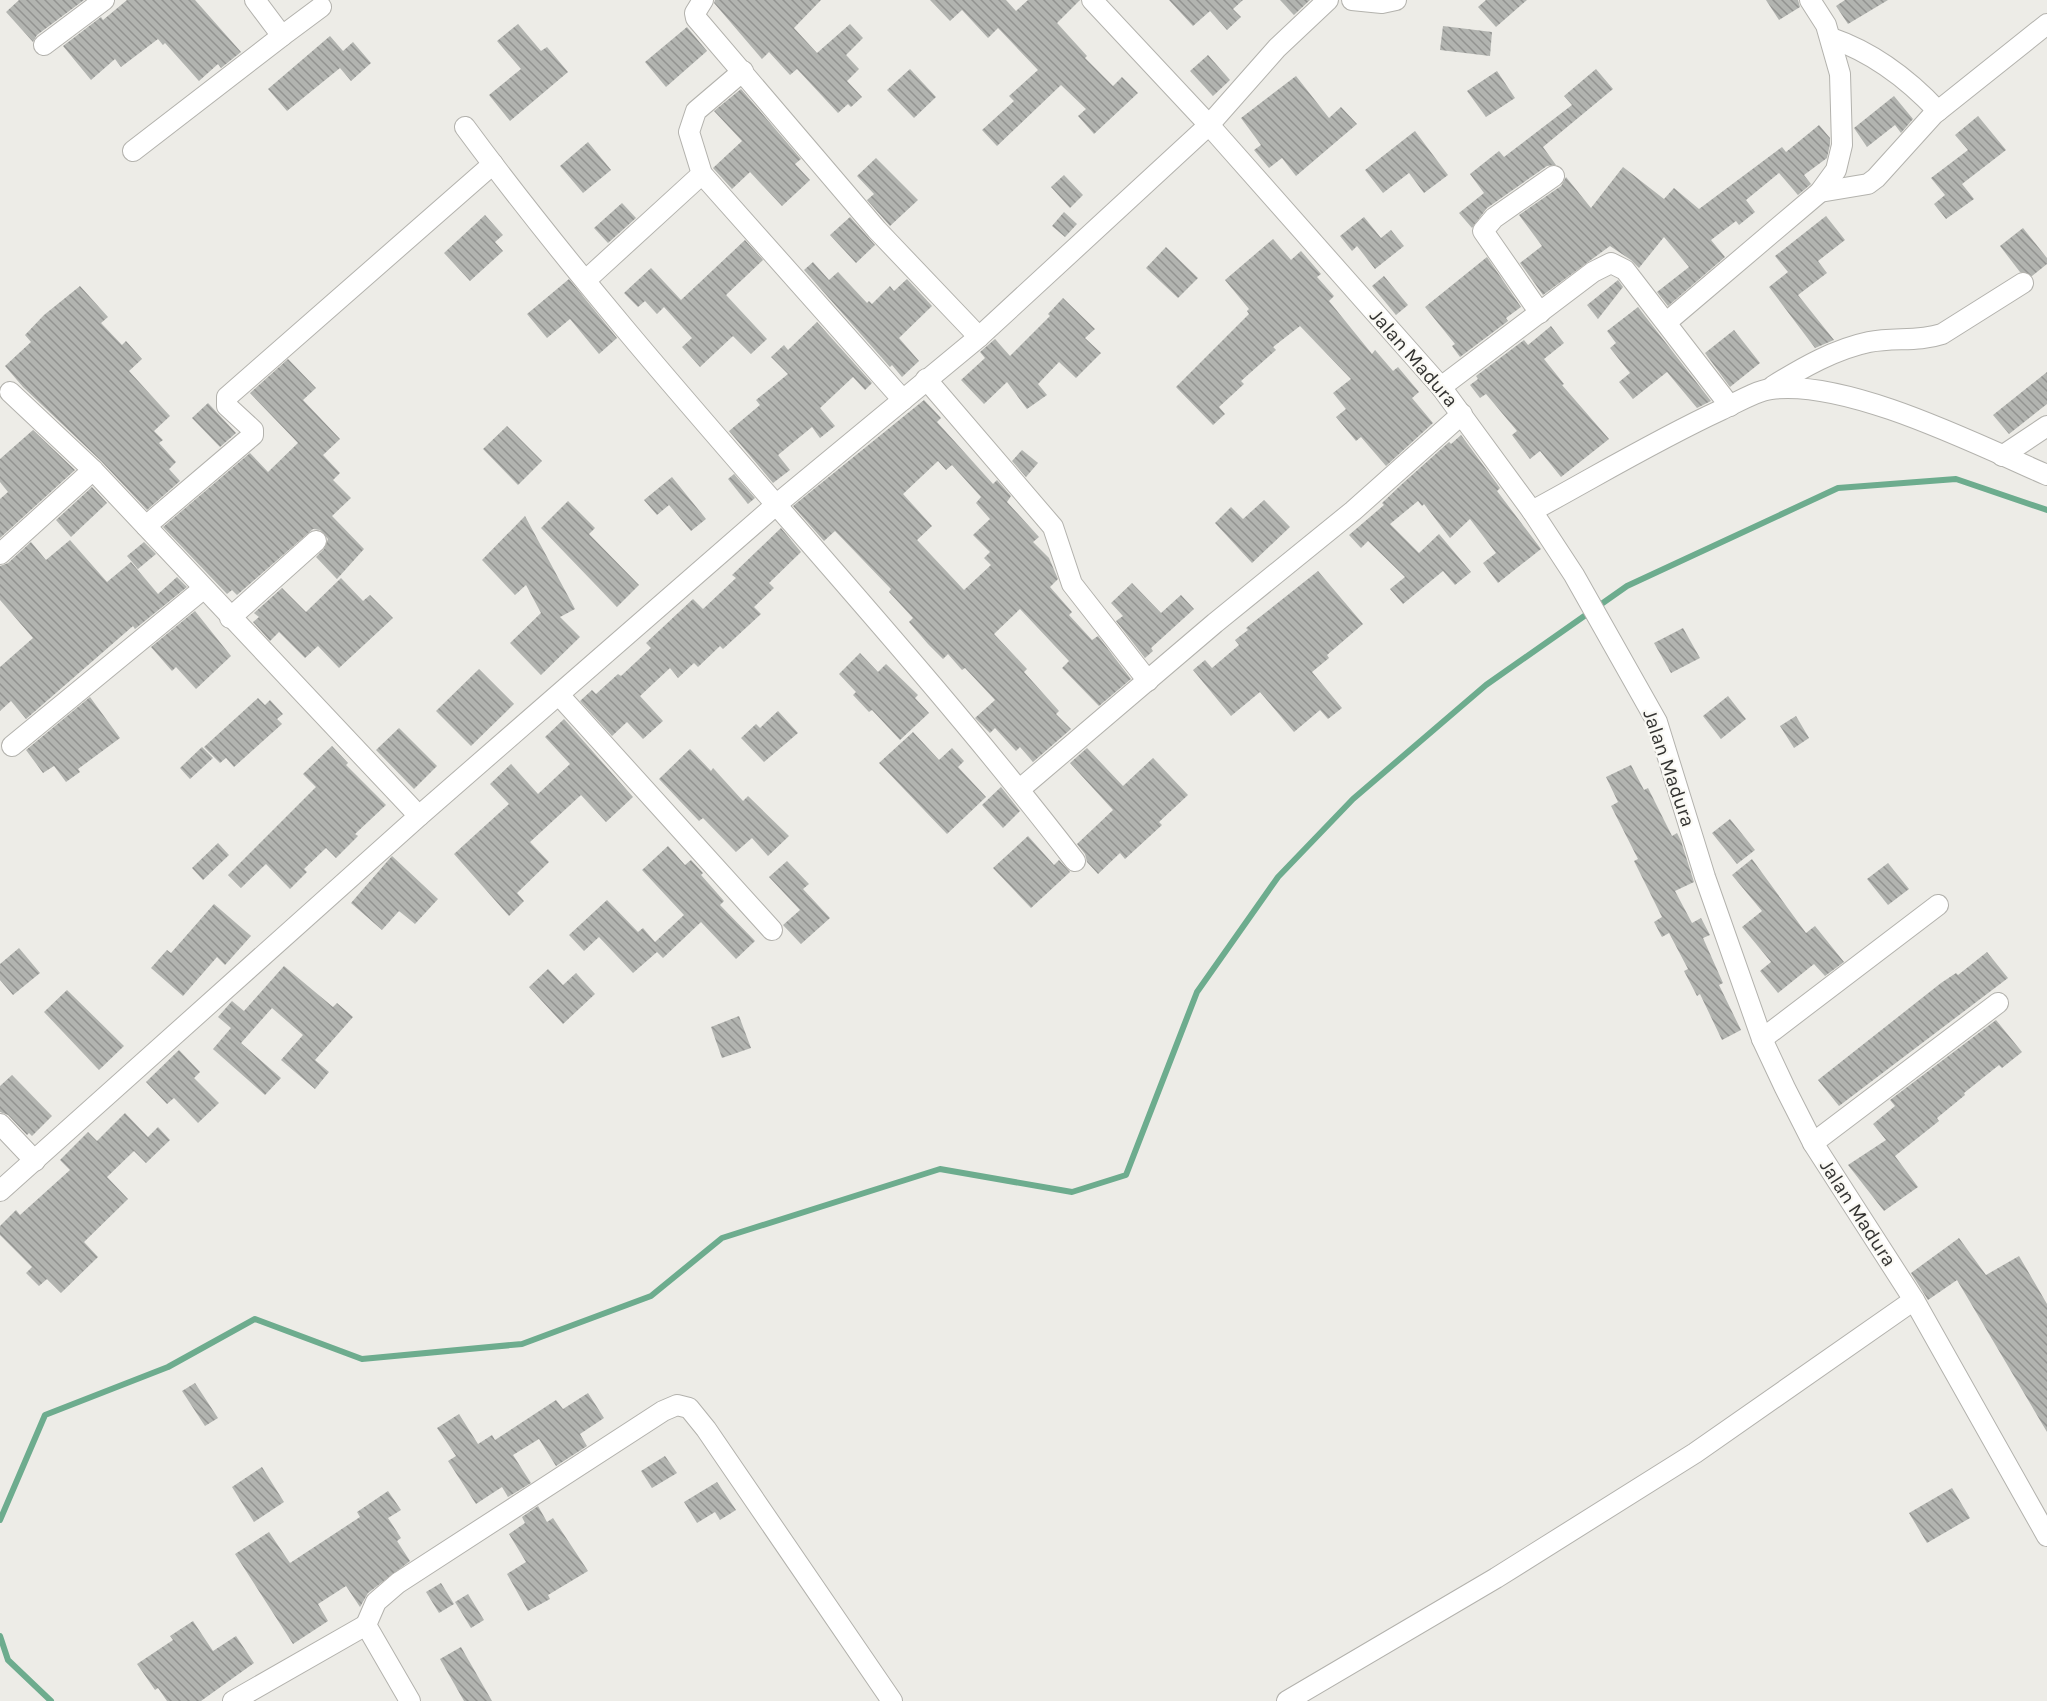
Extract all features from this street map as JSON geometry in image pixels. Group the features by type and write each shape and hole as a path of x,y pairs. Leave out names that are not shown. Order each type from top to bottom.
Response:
{"street":[{"path":"44,45 104,0"},
{"path":"255,0 282,36"},
{"path":"704,0 695,13 696,18 877,230 979,337"},
{"name":"Jalan Madura","path":"1092,0 1209,126 1441,387 1532,511 1574,575 1657,722 1705,877 1762,1039 1813,1143 1914,1300 2039,1506 2047,1536"},
{"path":"0,1191 419,816 777,504 979,337 1209,126 1277,48 1328,0"},
{"path":"1352,0 1382,3 1396,0"},
{"path":"1668,321 1820,192 1836,170 1842,145 1840,74 1828,32 1810,0"},
{"path":"133,151 321,7"},
{"path":"1820,192 1868,184 1876,178 1918,129 1938,111 2047,24"},
{"path":"1828,32 1888,67 1938,111"},
{"path":"743,71 696,111 689,132 702,174 903,400"},
{"path":"465,127 660,373 777,504 1020,789 1075,861"},
{"path":"146,526 253,435 253,430 227,406 227,397 493,164"},
{"path":"586,280 702,174"},
{"path":"1540,313 1483,231 1494,218 1554,176"},
{"path":"1441,387 1593,272 1611,263 1625,270 1668,321 1730,406"},
{"path":"1532,511 1686,426 1768,389 1808,364 1867,342 1929,338 1942,334 2023,283"},
{"path":"926,379 1053,527 1072,584 1148,681"},
{"path":"1768,389 1798,387 1835,394 1931,424 2047,475"},
{"path":"10,392 93,470 419,816"},
{"path":"1020,789 1215,623 1353,511 1462,414"},
{"path":"2002,456 2047,426"},
{"path":"0,554 93,470"},
{"path":"230,618 316,541"},
{"path":"12,747 203,589"},
{"path":"559,695 772,930"},
{"path":"1762,1039 1938,905"},
{"path":"1813,1143 1998,1003"},
{"path":"0,1125 35,1161"},
{"path":"1287,1701 1496,1578 1695,1453 1914,1300"},
{"path":"233,1701 366,1625 376,1602 398,1583 663,1411 677,1405 689,1408 706,1429 892,1701"},
{"path":"366,1625 410,1701"}],"building":[{"path":"19,0 84,0 37,35 33,42 6,12"},
{"path":"127,0 195,0 241,52 221,68 218,64 199,81 165,43 163,45 158,39 121,67 115,59 91,80 63,46 101,17 103,20"},
{"path":"715,0 821,0 794,28 817,53 850,24 863,38 846,55 859,69 847,81 862,97 851,107 848,104 838,113 797,69 790,75 769,52 762,59 714,3"},
{"path":"930,0 1006,0 1016,11 1028,0 1080,0 1057,23 1087,56 1085,58 1113,86 1122,77 1138,93 1094,134 1078,116 1086,109 1061,85 997,146 982,130 1014,101 1009,96 1038,70 998,28 988,38 962,10 950,21"},
{"path":"1169,0 1243,0 1233,9 1241,17 1227,30 1210,11 1193,26"},
{"path":"1280,0 1310,0 1294,15"},
{"path":"1486,0 1527,0 1496,27 1478,7"},
{"path":"1766,0 1798,0 1800,7 1779,20"},
{"path":"1845,0 1888,0 1848,24 1836,6"},
{"path":"518,24 541,51 547,47 568,72 510,121 489,95 521,69 497,41"},
{"path":"1443,26 1492,32 1490,56 1440,50"},
{"path":"687,27 707,51 666,87 645,62"},
{"path":"330,36 343,51 353,42 371,63 351,81 340,68 287,111 268,89"},
{"path":"1208,55 1230,80 1213,96 1190,71"},
{"path":"910,69 936,97 914,118 887,90"},
{"path":"1596,69 1613,89 1543,147 1556,165 1547,166 1487,208 1472,228 1459,213 1484,193 1470,174 1499,151 1504,157 1572,105 1564,96"},
{"path":"1497,71 1515,98 1486,117 1467,91"},
{"path":"1296,76 1329,118 1341,107 1357,124 1296,176 1282,158 1269,168 1254,150 1261,145 1241,118"},
{"path":"741,89 801,159 795,164 810,180 782,206 750,172 732,189 713,168 742,141 714,111"},
{"path":"1894,96 1913,119 1901,133 1895,125 1867,147 1854,128"},
{"path":"1978,116 2006,150 1962,184 1974,199 1946,219 1934,204 1945,195 1931,178 1968,150 1955,135"},
{"path":"1819,125 1830,138 1830,144 1827,158 1804,175 1811,184 1798,195 1779,173 1746,200 1755,212 1739,225 1736,221 1711,240 1725,257 1668,306 1657,292 1689,267 1664,237 1639,268 1610,246 1543,295 1520,263 1542,246 1519,215 1561,186 1566,177 1591,208 1623,167 1664,199 1674,188 1699,209 1782,147 1786,152"},
{"path":"1415,131 1448,175 1424,193 1409,173 1383,193 1365,170"},
{"path":"588,142 611,170 583,193 560,166"},
{"path":"876,158 918,200 890,226 867,200 874,194 857,176"},
{"path":"1064,175 1083,195 1070,208 1051,187"},
{"path":"622,203 636,218 608,243 594,228"},
{"path":"1064,212 1077,224 1065,237 1052,226"},
{"path":"485,215 503,235 495,242 503,251 470,281 444,253"},
{"path":"1826,216 1845,240 1818,261 1827,273 1798,295 1834,340 1815,348 1769,287 1788,272 1775,256"},
{"path":"850,217 875,245 856,263 830,235"},
{"path":"1364,217 1381,238 1391,230 1404,246 1375,269 1357,246 1352,251 1340,236"},
{"path":"2023,228 2047,258 2047,264 2032,276 2020,272 2000,246"},
{"path":"1273,239 1291,260 1301,251 1321,274 1317,277 1334,296 1329,301 1372,354 1375,350 1393,371 1398,367 1419,392 1412,398 1433,423 1386,466 1361,437 1356,441 1336,417 1346,409 1333,393 1351,379 1300,326 1273,347 1276,350 1241,381 1244,384 1219,407 1225,414 1213,425 1176,387 1249,314 1247,311 1249,309 1225,280"},
{"path":"745,240 763,260 726,295 767,339 751,354 733,336 700,367 682,347 692,338 664,307 657,314 645,301 638,307 624,293 651,268 681,300"},
{"path":"1166,247 1198,278 1178,298 1146,268"},
{"path":"1487,257 1521,307 1506,318 1508,321 1460,357 1452,346 1455,344 1425,307"},
{"path":"813,262 829,280 838,272 867,303 869,301 872,304 890,286 894,291 907,279 932,306 899,338 919,361 902,377 892,365 890,367 804,270"},
{"path":"1384,276 1408,305 1396,315 1372,286"},
{"path":"569,279 617,338 599,354 570,319 547,338 527,314"},
{"path":"1618,280 1623,287 1598,319 1587,305"},
{"path":"80,286 108,317 101,323 122,345 126,341 142,359 129,371 170,416 154,431 163,440 159,443 176,462 169,469 180,481 147,510 101,461 23,387 5,366 31,342 25,335 44,315"},
{"path":"1063,298 1095,329 1085,338 1101,353 1076,378 1059,362 1038,384 1047,395 1027,409 1007,382 984,404 961,380 985,358 980,352 995,339 1010,356 1050,316 1048,314"},
{"path":"1638,307 1711,401 1697,408 1667,372 1633,399 1619,382 1630,373 1610,348 1616,343 1607,331"},
{"path":"817,322 872,383 865,390 853,377 820,408 835,426 820,438 812,427 778,455 790,470 773,483 729,431 760,405 756,400 788,374 771,357 784,345 788,350"},
{"path":"1551,326 1564,343 1544,359 1564,384 1562,385 1609,439 1561,477 1540,451 1530,459 1512,435 1517,431 1486,394 1480,398 1470,385 1478,379 1476,376 1524,340 1528,345"},
{"path":"1734,330 1760,363 1730,387 1705,353"},
{"path":"288,359 316,388 303,400 340,439 323,455 340,473 333,480 351,498 332,516 364,549 337,579 316,557 324,549 328,539 320,530 313,529 237,595 232,590 227,594 163,527 250,453 268,472 298,443 250,393"},
{"path":"2047,372 2047,404 2009,434 1993,415"},
{"path":"924,400 941,418 937,422 993,484 997,480 1011,496 1007,502 1039,537 1033,542 1049,558 1058,579 1050,587 1072,612 1069,615 1092,640 1098,636 1131,679 1099,706 1062,668 1069,661 1020,609 994,634 1027,669 1024,672 1059,711 1056,714 1071,729 1033,762 1020,747 1016,751 995,728 990,733 975,718 995,700 965,668 962,670 948,654 943,659 928,644 909,622 913,618 889,592 891,589 835,531 824,541 793,506","holes":["938,461 946,470 952,465 981,497 976,503 990,519 973,535 990,552 984,558 991,565 964,590 917,540 932,526 903,494"]},
{"path":"208,403 236,433 220,447 192,418"},
{"path":"507,426 542,461 518,485 483,449"},
{"path":"33,430 75,470 0,538 0,499 8,492 0,482 0,459"},
{"path":"1461,435 1500,488 1497,491 1541,549 1498,583 1483,563 1496,553 1470,519 1450,538 1424,504 1422,506 1418,501 1390,524 1419,553 1439,534 1471,572 1455,585 1443,571 1403,604 1390,589 1405,577 1368,541 1361,548 1349,535 1384,505 1382,503 1449,442 1451,444"},
{"path":"1022,450 1038,463 1026,477 1012,461"},
{"path":"734,474 755,498 748,504 728,479"},
{"path":"672,477 706,519 691,531 669,505 657,515 644,500"},
{"path":"92,487 107,503 71,537 56,520"},
{"path":"1264,500 1290,527 1252,563 1215,523 1231,507 1243,519"},
{"path":"568,501 595,528 589,534 639,585 617,607 541,528"},
{"path":"525,516 575,609 560,617 580,637 541,675 510,643 541,613 526,585 515,595 482,560"},
{"path":"781,528 801,552 769,583 774,588 754,607 761,614 723,649 720,646 698,667 694,663 678,678 670,668 640,696 663,721 643,739 627,722 612,736 580,701 592,690 596,694 618,674 621,676 651,648 646,643 693,599 703,609 736,578 732,575"},
{"path":"70,540 107,582 131,562 158,594 177,577 187,587 135,629 133,626 26,719 11,701 0,711 0,667 33,638 0,600 0,566 8,563 31,542 46,560"},
{"path":"144,542 156,554 138,569 127,556"},
{"path":"1318,571 1363,624 1327,655 1329,658 1312,672 1342,708 1328,719 1320,710 1294,732 1260,692 1231,716 1193,670 1205,660 1212,668 1239,645 1235,640 1248,630 1246,628"},
{"path":"341,578 363,601 370,595 393,618 339,668 318,646 305,658 279,632 270,641 253,622 259,617 254,613 282,588 306,612"},
{"path":"1132,583 1161,613 1181,595 1194,609 1151,648 1153,651 1145,658 1116,621 1123,616 1111,603"},
{"path":"195,611 231,656 196,689 176,667 172,671 151,647"},
{"path":"1683,628 1700,658 1671,673 1654,643"},
{"path":"860,653 878,672 886,664 918,695 915,698 929,713 900,740 872,710 869,712 853,695 856,692 839,674"},
{"path":"479,669 514,704 471,746 436,711"},
{"path":"1728,696 1746,719 1721,739 1703,716"},
{"path":"90,697 120,738 78,769 80,772 66,782 54,766 43,773 26,750"},
{"path":"258,698 265,705 270,700 283,714 277,719 282,724 234,767 226,758 220,763 204,747"},
{"path":"778,711 798,733 764,762 741,738 756,724 760,728"},
{"path":"1796,716 1809,738 1794,748 1780,726"},
{"path":"564,719 633,797 606,822 581,795 530,842 549,862 517,893 524,901 509,916 454,854 509,804 490,784 511,764 538,794 570,764 545,737"},
{"path":"399,728 437,766 414,789 376,750"},
{"path":"913,732 939,760 952,748 964,761 958,767 986,797 947,834 879,763"},
{"path":"332,746 348,763 346,765 386,805 355,834 358,836 336,858 326,848 304,869 307,872 290,889 266,864 241,888 228,875 316,787 303,774"},
{"path":"202,747 213,758 190,779 180,768"},
{"path":"1087,748 1123,786 1153,758 1188,795 1159,822 1162,825 1125,859 1120,853 1098,874 1087,862 1085,854 1077,844 1113,810 1070,763"},
{"path":"690,749 711,771 713,768 743,801 748,796 789,836 768,856 752,838 736,852 703,818 699,821 659,779"},
{"path":"1631,765 1644,790 1648,788 1672,836 1677,833 1681,841 1694,882 1675,891 1692,923 1701,918 1710,935 1703,938 1723,983 1719,985 1741,1030 1722,1040 1700,994 1697,996 1684,971 1688,969 1669,933 1662,937 1654,922 1662,917 1634,861 1638,859 1611,806 1618,802 1606,777"},
{"path":"1001,787 1020,811 1003,828 982,805"},
{"path":"1730,819 1755,850 1737,864 1712,833"},
{"path":"1028,836 1054,865 1059,860 1070,872 1031,908 993,868"},
{"path":"218,843 229,855 203,880 192,868"},
{"path":"668,846 685,865 691,860 703,873 701,875 724,901 720,905 755,941 736,959 701,922 663,958 657,952 633,973 599,937 584,951 569,935 607,900 638,932 643,928 655,942 684,915 642,870"},
{"path":"392,856 438,899 415,924 399,911 382,930 351,903"},
{"path":"1752,859 1806,933 1815,926 1844,962 1825,976 1814,964 1778,993 1760,971 1771,962 1742,927 1762,911 1732,875"},
{"path":"787,861 809,884 803,889 830,918 801,944 783,925 800,910 769,877"},
{"path":"1888,863 1909,889 1888,905 1867,879"},
{"path":"214,904 251,936 225,965 217,957 183,996 151,968 167,950 171,953"},
{"path":"19,948 40,973 13,995 0,980 0,964"},
{"path":"1987,952 2008,978 1839,1106 1818,1080 1941,983 1956,973 1958,975"},
{"path":"284,966 333,1007 337,1003 353,1017 315,1060 329,1072 315,1089 281,1060 303,1035 272,1008 241,1043 281,1078 265,1095 213,1049 231,1028 218,1017 232,1001 244,1011"},
{"path":"548,969 563,985 576,973 595,994 563,1024 529,987"},
{"path":"67,990 124,1046 99,1070 44,1012"},
{"path":"739,1016 751,1048 722,1058 711,1027"},
{"path":"1996,1020 2022,1052 2002,1068 1999,1065 1964,1093 1965,1095 1937,1118 1939,1121 1895,1156 1918,1187 1884,1211 1848,1165 1886,1140 1873,1124 1895,1106 1890,1100"},
{"path":"179,1050 200,1072 194,1078 219,1103 198,1123 174,1098 167,1104 146,1082"},
{"path":"12,1075 52,1116 32,1136 29,1133 27,1135 8,1115 0,1112 0,1086"},
{"path":"125,1113 148,1137 158,1127 170,1140 146,1163 134,1151 107,1177 128,1199 84,1242 98,1257 61,1293 47,1279 39,1286 26,1273 32,1267 0,1235 0,1226 16,1210 20,1215 70,1170 60,1160 88,1132 97,1141"},
{"path":"1959,1238 1986,1275 2019,1256 2047,1304 2047,1432 1957,1280 1928,1300 1911,1273"},
{"path":"195,1383 218,1418 205,1426 182,1391"},
{"path":"588,1393 604,1418 580,1434 587,1446 556,1466 539,1439 513,1455 531,1483 508,1497 502,1487 476,1504 448,1461 456,1456 437,1428 459,1414 478,1444 492,1435 495,1440 556,1400 563,1409"},
{"path":"665,1456 677,1473 652,1488 641,1471"},
{"path":"262,1467 284,1502 254,1522 232,1487"},
{"path":"717,1482 736,1510 720,1520 715,1512 697,1523 684,1502"},
{"path":"1952,1488 1970,1518 1927,1543 1909,1513"},
{"path":"388,1491 401,1510 388,1518 401,1538 397,1541 410,1561 368,1593 360,1607 346,1586 318,1604 328,1621 293,1644 235,1554 269,1532 290,1563 360,1517 357,1512"},
{"path":"538,1506 547,1522 553,1518 588,1571 548,1595 550,1599 528,1611 507,1574 526,1562 509,1534 525,1523 522,1517"},
{"path":"441,1583 454,1604 439,1613 426,1592"},
{"path":"468,1594 484,1620 471,1628 455,1602"},
{"path":"193,1621 213,1651 236,1636 254,1663 201,1701 167,1701 158,1688 155,1690 137,1664 173,1640 170,1636"},
{"path":"461,1647 492,1701 464,1701 440,1659"}],"waterway":[{"path":"0,1520 45,1415 168,1367 255,1319 362,1359 522,1344 651,1296 722,1238 940,1169 1072,1192 1126,1175 1197,992 1278,877 1353,799 1486,685 1627,586 1838,488 1956,479 2047,510"},
{"path":"0,1636 8,1660 51,1701"}]}
